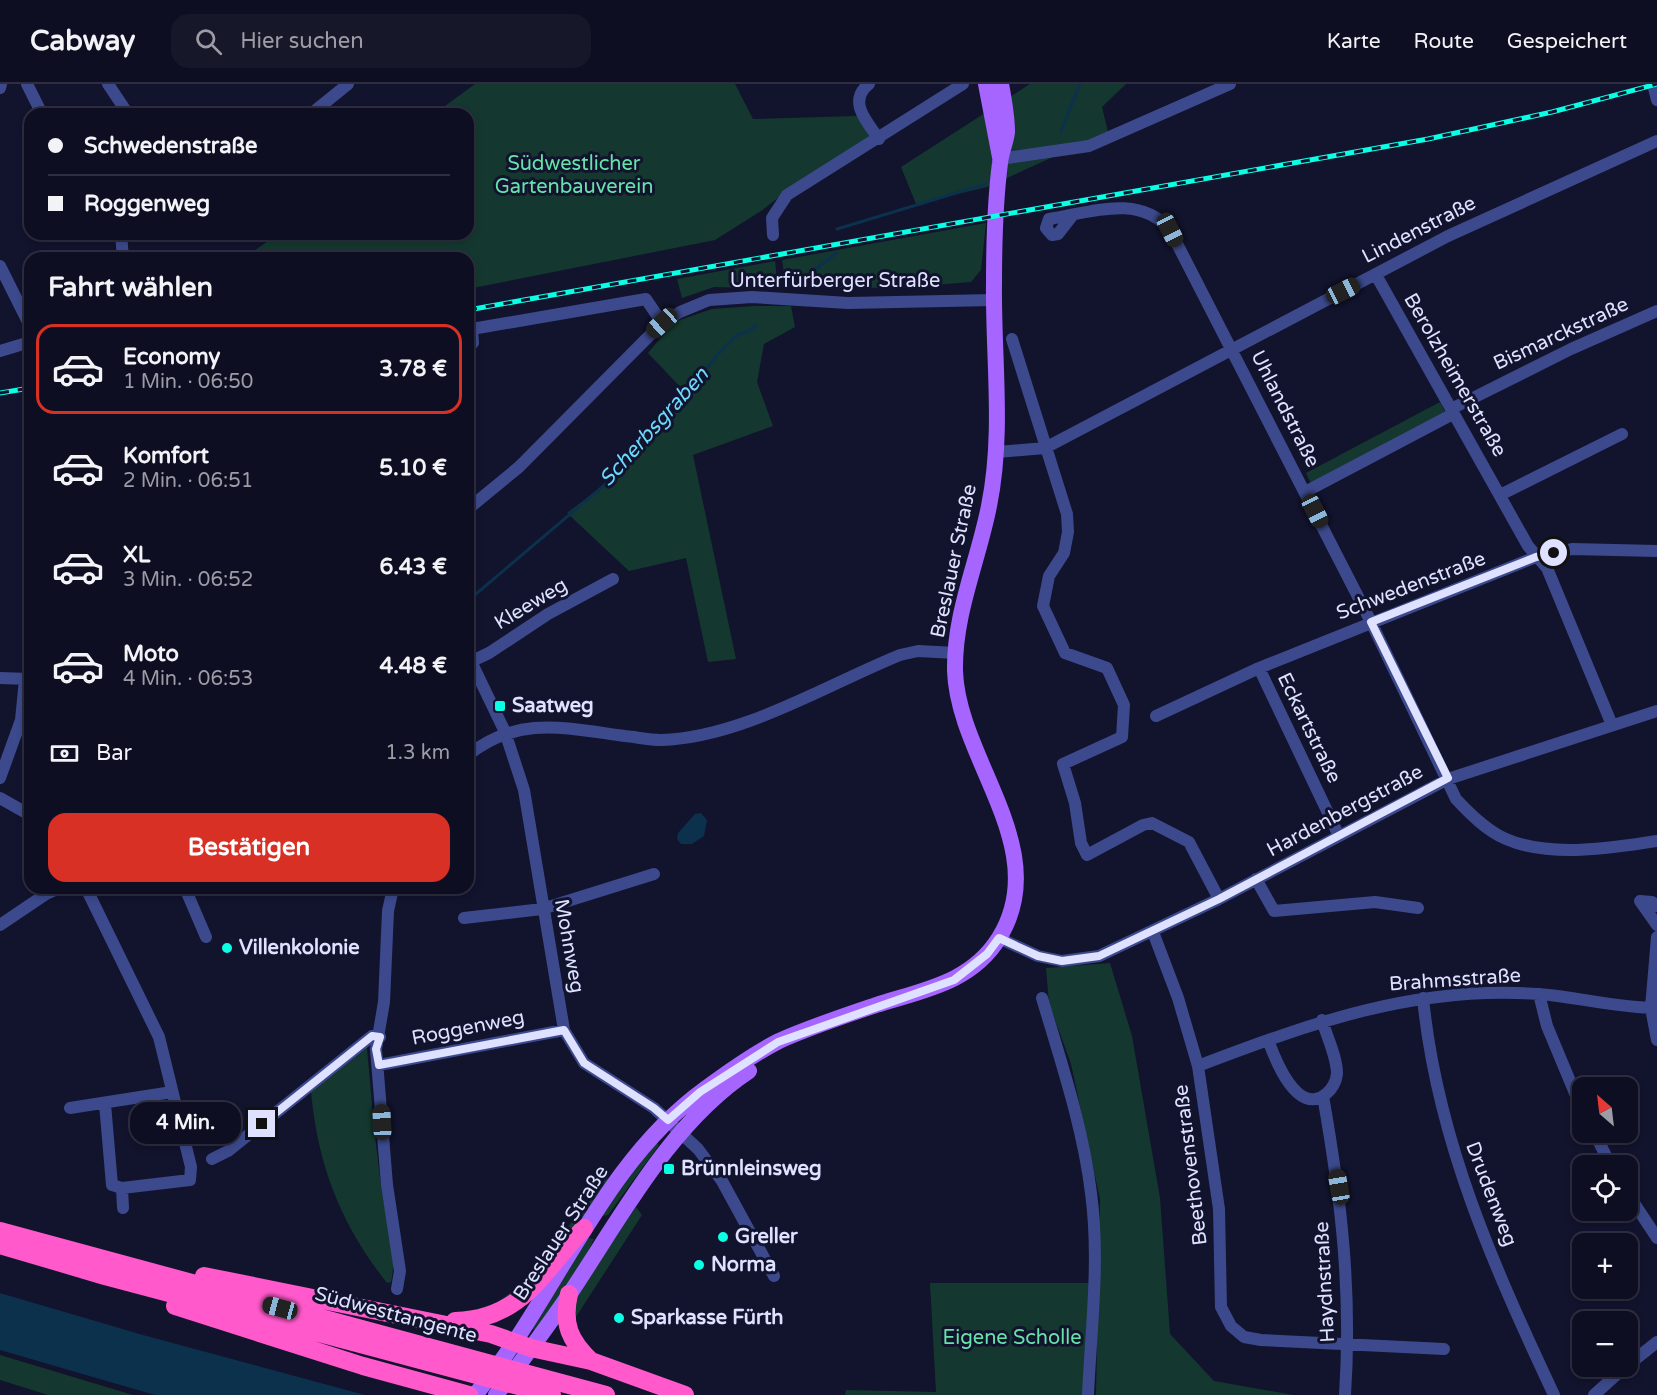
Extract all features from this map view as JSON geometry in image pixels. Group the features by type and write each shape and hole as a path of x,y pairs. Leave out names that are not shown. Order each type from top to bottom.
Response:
{"highway":[{"path":"437,1322 469,1321 497,1314 520,1300 542,1280 562,1251 584,1228"},
{"name":"Südwesttangente","path":"0,1231 606,1395"},
{"name":"Südwesttangente","path":"0,1245 105,1276 552,1395"},
{"path":"140,1270 170,1269 437,1322 591,1361 685,1395"},
{"path":"105,1276 139,1295 437,1390 469,1395"},
{"path":"569,1294 565,1312 567,1330 579,1349 591,1361"}],"main road":[{"name":"Breslauer Straße","path":"521,1344 584,1228 613,1187 668,1120 700,1092 778,1042 954,980 987,954 999,938 1012,906 1017,877 1012,848 1004,816 965,724 956,675 956,653 962,605 989,506 997,452 998,382 994,300 1000,159 986,84"},
{"name":"Breslauer Straße","path":"1000,159 1007,135 1001,84"},
{"name":"Breslauer Straße","path":"521,1344 569,1294 608,1232 681,1132 744,1074 824,1025"},
{"path":"475,1395 521,1344"},
{"path":"496,1395 521,1344"}],"street":[{"path":"27,84 39,108"},
{"path":"108,84 125,108"},
{"path":"318,108 348,84"},
{"path":"869,84 862,90 858,104 862,115 879,139"},
{"path":"773,235 772,218 787,195 963,84"},
{"path":"1000,159 1089,146 1230,84"},
{"name":"Lindenstraße","path":"997,452 1045,448 1517,202 1657,141"},
{"name":"Uhlandstraße","path":"1072,216 1127,208 1140,210 1162,220 1170,230 1371,622 1448,778 1456,799 1473,817 1506,839 1547,849 1590,849 1657,842"},
{"path":"0,266 24,314"},
{"name":"Berolzheimerstraße","path":"1376,275 1536,557 1547,568 1612,725"},
{"name":"Unterfürberger Straße","path":"474,504 519,467 662,323 680,312 709,300 752,297 892,303 994,300"},
{"path":"474,327 646,299 662,323"},
{"name":"Bismarckstraße","path":"1305,492 1571,349 1657,311"},
{"path":"1012,339 1067,514 1068,533 1058,565 1049,576 1044,611 1065,652 1107,668 1125,705 1122,737 1063,764 1075,803 1081,843 1087,855 1143,825 1152,823 1189,842 1219,899"},
{"path":"0,351 24,344"},
{"path":"1500,495 1623,434"},
{"name":"Schwedenstraße","path":"1156,716 1259,668 1536,557 1572,549 1657,551"},
{"name":"Kleeweg","path":"474,658 489,653 548,614 613,579"},
{"path":"474,750 505,732 565,728 658,740 698,737 786,705 870,667 918,651 956,653"},
{"name":"Eckartstraße","path":"1259,668 1339,836"},
{"name":"Mohnweg","path":"474,669 505,732 524,790 542,909 564,1030 584,1063 654,1108 668,1120"},
{"path":"0,678 24,679"},
{"path":"0,778 21,720 24,700"},
{"name":"Hardenbergstraße","path":"999,938 1038,956 1062,961 1099,956 1219,899 1448,778 1657,711"},
{"path":"0,798 24,812"},
{"path":"464,918 542,909 654,874"},
{"name":"Hardenbergstraße","path":"1256,879 1274,911 1375,902 1418,908"},
{"path":"0,925 46,894"},
{"path":"89,894 148,1009 159,1037 191,1167 190,1180 122,1188 112,1185 105,1104"},
{"path":"188,894 206,937"},
{"path":"392,894 388,911 380,1037 376,1049 387,1185 400,1270 396,1288"},
{"path":"1657,906 1652,902 1640,901 1657,925"},
{"name":"Beethovenstraße","path":"1153,932 1178,998 1198,1066 1219,1209 1221,1307 1232,1326 1244,1337 1261,1341 1444,1349"},
{"path":"1657,937 1654,1008 1657,1040"},
{"name":"Brahmsstraße","path":"1198,1066 1322,1020 1374,1006 1423,998 1485,993 1539,994 1654,1008"},
{"path":"1539,994 1547,1026 1572,1086"},
{"path":"1042,998 1074,1105 1091,1193 1095,1260 1088,1395"},
{"name":"Drudenweg","path":"1423,998 1428,1050 1442,1113 1457,1165 1500,1272 1554,1395"},
{"path":"1268,1040 1286,1082 1302,1096 1312,1099 1323,1096 1332,1089 1337,1077 1322,1020"},
{"name":"Roggenweg","path":"379,1065 564,1030"},
{"path":"212,1159 228,1151 372,1036 380,1037"},
{"path":"70,1107 105,1104 113,1099 172,1092"},
{"name":"Haydnstraße","path":"1323,1096 1339,1187 1345,1241 1348,1346 1346,1395"},
{"path":"668,1120 698,1149 722,1181 774,1276"},
{"path":"122,1188 123,1208"},
{"path":"1638,1209 1657,1238"},
{"path":"1638,1357 1657,1342"},
{"path":"1594,1395 1614,1377"}],"green space":[{"name":"Südwestlicher Gartenbauverein","path":"475,84 735,84 753,119 857,116 872,137 796,184 761,211 715,240 474,288 474,252 252,252 270,240 474,240 474,108 442,108"},
{"path":"1030,84 1126,84 1102,107 1108,132 987,187 916,204 901,167"},
{"path":"986,223 981,270 971,282 897,288 786,287 782,260"},
{"path":"775,261 778,289 714,287 682,298 677,279"},
{"path":"791,306 795,327 764,344 757,382 773,426 693,455 736,659 708,662 686,558 629,571 567,513 601,487 686,393 648,353 674,322 712,309"},
{"path":"1440,402 1446,414 1311,484 1306,473"},
{"path":"1110,963 1132,1036 1160,1198 1170,1334 1214,1381 1294,1395 1096,1395 1100,1199 1071,1064 1049,1003 1046,968"},
{"path":"367,1048 381,1186 392,1247 393,1271 391,1282 387,1283 357,1239 334,1194 319,1145 311,1092"},
{"path":"655,1142 659,1145 608,1215 602,1216 607,1203"},
{"path":"607,1177 609,1182 535,1281 495,1304 512,1291 542,1261"},
{"path":"636,1207 642,1215 572,1323 572,1302"},
{"path":"588,1238 594,1239 580,1267 540,1331 532,1329"},
{"name":"Eigene Scholle","path":"930,1283 1090,1283 1090,1395 845,1395 846,1390 936,1392"},
{"path":"0,1355 133,1395 48,1395 0,1380"}],"water":[{"path":"701,813 707,820 704,836 692,844 681,844 677,839 678,833 695,814"},
{"path":"0,1293 143,1335 365,1395 155,1395 0,1350"}],"waterway":[{"name":"Scherbsgraben","path":"1061,131 1080,84"},
{"name":"Scherbsgraben","path":"837,229 986,184"},
{"name":"Scherbsgraben","path":"796,285 836,253"},
{"name":"Scherbsgraben","path":"474,596 614,477 681,404 690,388 720,352 736,336 751,330 756,325"}],"railway":[{"path":"474,309 1428,139 1552,112 1657,84"},
{"path":"0,393 24,389"}],"place":[{"name":"Saatweg","path":"500,706"},
{"name":"Villenkolonie","path":"227,948"},
{"name":"Brünnleinsweg","path":"669,1169"},
{"name":"Greller","path":"723,1237"},
{"name":"Norma","path":"699,1265"},
{"name":"Sparkasse Fürth","path":"619,1318"}],"route":[{"path":"262,1124 372,1036 380,1037 376,1049 379,1065 564,1030 584,1063 654,1108 668,1120 700,1092 778,1042 954,980 971,969 987,954 999,938 1038,956 1062,961 1099,956 1219,899 1448,778 1371,622 1536,557 1554,553"}]}
